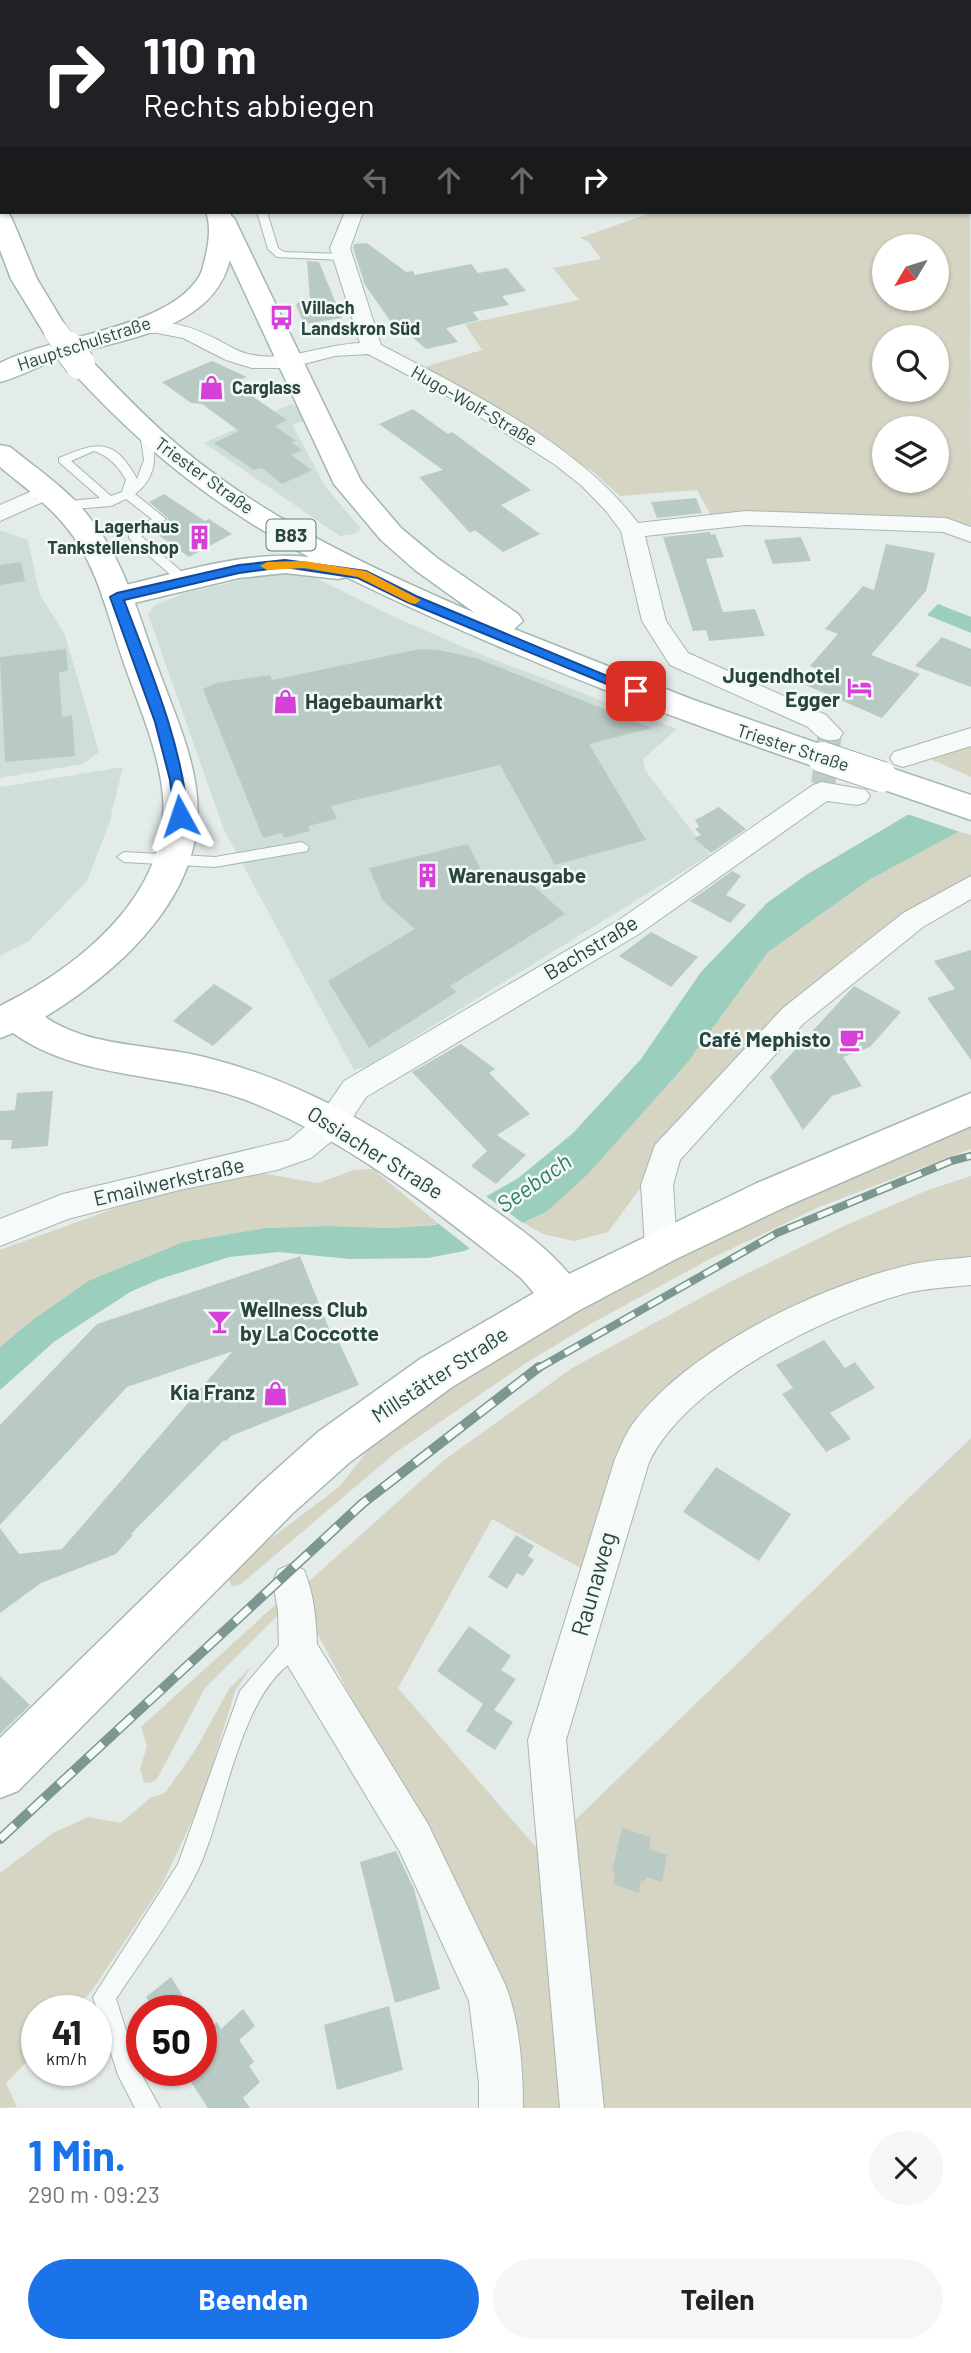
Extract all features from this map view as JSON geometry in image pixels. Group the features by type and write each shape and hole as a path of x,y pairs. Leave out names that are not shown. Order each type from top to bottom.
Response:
{"main road":[{"name":"Hauptschulstraße","path":"0,374 40,354 136,328 184,307 211,283 220,255 220,215"},
{"path":"220,215 330,451 348,484 367,509 425,564 566,662"},
{"name":"Triester Straße","path":"0,219 24,279 56,332 103,391 146,433 223,492 306,544 411,599 706,719 971,808"},
{"path":"0,453 54,499 90,539 117,597 162,722 177,780 180,816 172,859 155,892 130,930 108,954 60,990 8,1019"},
{"path":"223,492 230,510 259,531 269,543 268,551 262,557 239,569"},
{"path":"117,597 239,569 304,564 361,574"},
{"name":"Ossiacher Straße","path":"8,1019 75,1048 202,1072 257,1088 333,1122 416,1175 510,1245 536,1265 563,1298"},
{"name":"Millstätter Straße","path":"0,1773 277,1498 334,1447 436,1373 563,1298 661,1247 771,1195 971,1108"}],"street":[{"path":"136,328 171,328 189,333 233,356 252,362 288,362 335,350 372,348 340,248 353,214"},
{"name":"Hugo-Wolf-Straße","path":"372,348 451,390 562,459 590,481 632,530 654,621 679,659 817,721 830,733"},
{"path":"0,514 54,499"},
{"path":"632,530 746,518 946,525 971,535"},
{"path":"903,758 971,737"},
{"name":"Bachstraße","path":"333,1122 355,1089 629,926 823,788 857,796"},
{"path":"661,1247 657,1185 666,1154 793,1016 913,920 971,886"},
{"name":"Emailwerkstraße","path":"0,1233 63,1207 179,1177 277,1157 300,1149 333,1122"},
{"name":"Raunaweg","path":"582,2108 547,1740 627,1470 647,1433 702,1376 786,1327 814,1312 904,1280 971,1271"},
{"path":"291,1582 297,1611 298,1648 414,1838 490,1999 501,2083 501,2108"}],"lane":[{"path":"263,214 273,249 281,255 342,257"},
{"path":"54,499 111,502 127,495 142,481 150,461 146,433"},
{"path":"111,502 63,460 93,448 102,450 128,471 132,480 127,495"},
{"path":"127,495 159,519 133,535 186,582"},
{"path":"124,857 215,862 302,847"},
{"path":"148,2108 128,2075 104,1997 187,1870 247,1698 288,1650 298,1648"}],"shaded area":[{"path":"647,214 970,214 971,527 916,522 711,515 697,490 620,496 591,470 421,368 482,350 465,324 579,300 553,268 601,259 589,242 580,238"},
{"path":"291,404 296,406 304,418 302,422 292,424 325,486 361,529 355,534 340,536 204,443"},
{"path":"0,530 28,540 40,595 65,635 99,752 83,764 0,778"},
{"path":"279,572 312,576 392,616 482,655 677,729 643,759 645,770 710,855 366,1067 354,1070 224,830 148,614 154,606 184,593"},
{"path":"971,735 971,777 917,753"},
{"path":"123,767 109,824 87,881 29,941 0,956 0,787"},
{"path":"959,831 971,835 971,878 887,926 854,950 763,1028 733,1062 608,1232 574,1241 543,1234 524,1223 546,1212 688,1062 768,952 869,880"},
{"path":"971,1127 971,1149 819,1207 710,1259 594,1322 526,1363 395,1453 241,1584 232,1587 229,1580 241,1561 339,1487 376,1440 402,1415 583,1305 749,1222"},
{"path":"373,1169 439,1224 389,1228 265,1228 183,1242 88,1281 31,1321 0,1347 0,1250 138,1200 214,1179 261,1173 318,1183 354,1170"},
{"path":"971,1176 971,1261 909,1270 654,1401 586,1571 492,1519 398,1688 541,1853 971,1438 971,2108 515,2108 409,1808 311,1621 306,1584 443,1461 572,1368 730,1282 846,1225 928,1190"},
{"path":"285,1596 287,1606 205,1688 157,1779 150,1783 144,1782 140,1769 147,1746 141,1727"},
{"path":"252,1666 235,1691 203,1797 162,1885 93,1989 88,1995 21,1995 21,2068 6,2083 17,2107 0,2108 0,1873 53,1833 88,1817 121,1823 150,1798 165,1793 196,1749 229,1689"}],"water":[{"path":"938,604 971,617 971,633 927,615"},
{"name":"Seebach","path":"971,781 971,825 869,880 768,952 688,1062 588,1174 546,1212 464,1251 428,1258 350,1259 278,1252 229,1257 160,1279 130,1292 55,1341 0,1390 0,1347 31,1321 88,1281 183,1242 265,1228 389,1228 435,1225 517,1179 572,1134 641,1059 701,972 767,903 806,875"}],"pier":[{"path":"966,780 971,781 971,829 963,833 904,813"},
{"path":"483,1194 527,1226 473,1251 435,1221"}],"building":[{"path":"367,243 406,272 413,271 415,275 471,264 478,273 507,268 526,291 502,296 509,305 473,312 479,320 446,328 458,342 426,349 409,334 401,336 365,285 353,248 354,244"},
{"path":"307,261 319,262 342,318 304,324 296,305 299,301 310,300"},
{"path":"212,361 247,377 241,379 257,391 249,394 287,420 275,426 296,441 292,443 302,450 291,455 312,470 282,484 262,468 254,470 214,443 239,431 202,404 191,403 162,382"},
{"path":"413,409 448,434 452,432 531,490 501,505 540,534 503,552 475,530 470,533 419,477 443,470 379,424"},
{"path":"164,494 205,521 209,519 232,534 189,557 153,531 169,519 149,502"},
{"path":"696,498 702,513 657,518 651,502"},
{"path":"710,532 711,535 715,534 724,557 706,559 723,612 755,609 765,636 709,641 706,630 693,631 663,537"},
{"path":"801,537 811,561 773,564 764,540"},
{"path":"886,544 935,553 926,591 871,655 920,674 882,718 803,684 817,669 810,666 838,634 825,629 863,586 874,590"},
{"path":"21,562 25,581 0,585 0,565"},
{"path":"942,637 971,649 971,687 915,666"},
{"path":"66,649 68,671 59,672 62,717 72,715 75,756 5,762 0,657"},
{"path":"420,649 476,658 652,728 589,744 646,840 555,865 500,765 331,806 337,819 308,826 310,831 284,838 282,833 263,838 203,689 216,683 270,675 272,680"},
{"path":"719,807 746,829 711,853 694,838 701,835 695,829 699,827 695,820"},
{"path":"468,844 488,884 516,870 565,914 450,986 457,992 369,1048 328,981 415,929 383,901 369,868"},
{"path":"732,871 741,876 726,895 746,905 730,923 690,901"},
{"path":"651,932 698,957 671,987 619,956"},
{"path":"971,950 971,1060 927,998 955,989 934,961"},
{"path":"214,984 253,1008 213,1046 173,1021"},
{"path":"854,986 901,1012 870,1047 843,1057 862,1086 832,1096 803,1130 770,1077"},
{"path":"461,1044 495,1069 489,1073 530,1114 497,1135 526,1155 496,1184 471,1166 487,1151 412,1072"},
{"path":"53,1091 48,1146 11,1149 12,1140 0,1140 0,1111 15,1110 17,1093"},
{"path":"300,1256 334,1341 338,1340 359,1385 224,1440 131,1534 133,1535 116,1554 41,1583 0,1613 0,1528 19,1554 62,1549 233,1351 127,1387 0,1525 0,1425 97,1324"},
{"path":"824,1340 845,1368 855,1362 875,1388 830,1413 851,1439 826,1452 782,1394 793,1388 776,1365"},
{"path":"716,1467 791,1514 759,1561 683,1512"},
{"path":"516,1535 534,1546 528,1556 534,1560 523,1576 517,1573 507,1589 488,1577"},
{"path":"469,1626 511,1656 501,1670 516,1679 494,1710 513,1722 495,1750 466,1731 483,1704 437,1671"},
{"path":"0,1676 30,1705 0,1734"},
{"path":"622,1828 651,1837 649,1849 667,1855 662,1882 646,1877 645,1881 641,1880 639,1893 613,1884 615,1872 612,1871"},
{"path":"396,1851 414,1889 440,1989 395,2003 360,1862"},
{"path":"171,1977 182,1995 148,1995"},
{"path":"389,2006 403,2070 337,2090 324,2025"},
{"path":"243,2009 255,2026 239,2040 254,2062 249,2066 260,2082 243,2098 250,2108 208,2108 194,2086 217,2086 217,2022 221,2029"}],"tunnel":[{"path":"823,784 830,733"}],"railway":[{"path":"537,1369 777,1233 951,1161 971,1156"},
{"path":"0,1839 363,1503 539,1367"}],"slow traffic":[{"path":"267,566 304,564 361,574 415,600"}],"place":[{"name":"Villach Landskron Süd","path":"281,318"},
{"name":"Carglass","path":"212,388"},
{"name":"Lagerhaus Tankstellenshop","path":"199,537"},
{"name":"Jugendhotel Egger","path":"860,688"},
{"name":"Hagebaumarkt","path":"285,702"},
{"name":"Warenausgabe","path":"428,876"},
{"name":"Café Mephisto","path":"851,1040"},
{"name":"Wellness Club by La Coccotte","path":"220,1322"},
{"name":"Kia Franz","path":"275,1393"}],"route":[{"path":"180,816 177,780 162,722 117,597 239,569 285,564 304,564 361,574 411,599 636,691"}]}
